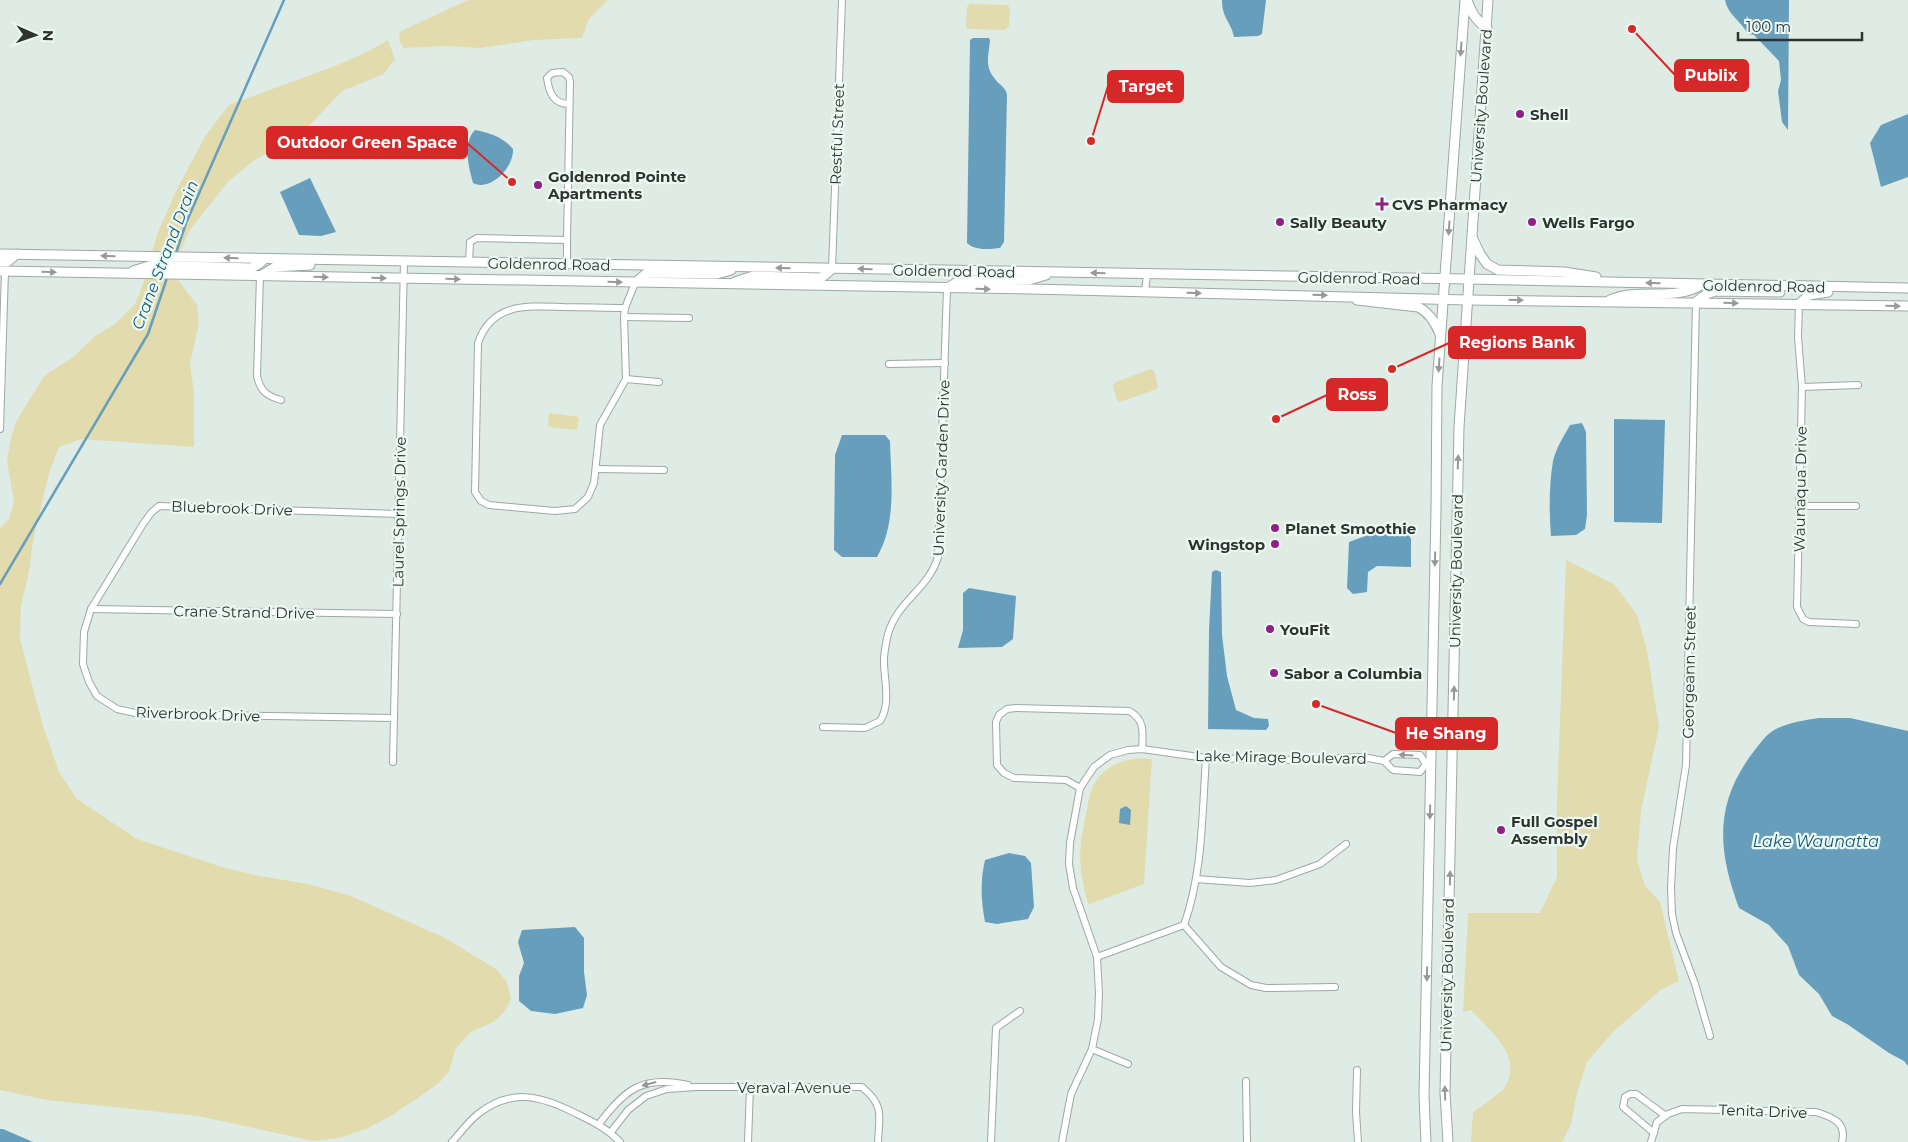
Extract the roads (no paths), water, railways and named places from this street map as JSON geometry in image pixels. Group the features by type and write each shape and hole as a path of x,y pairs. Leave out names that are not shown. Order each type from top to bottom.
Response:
{"main road":[{"path":"1466,0 1472,14 1486,28"},
{"name":"University Boulevard","path":"1426,1142 1424,1087 1436,418 1466,0"},
{"name":"University Boulevard","path":"1448,1142 1445,1083 1459,427 1488,0"},
{"path":"1471,237 1487,264 1498,270 1564,272 1634,283"},
{"name":"Goldenrod Road","path":"0,254 157,265 199,266 264,259 1468,279 1908,290"},
{"path":"0,262 7,262 17,254"},
{"path":"260,276 276,267 375,261"},
{"name":"Goldenrod Road","path":"2,271 127,273 157,265 199,266 260,276 947,288 1467,300 1908,306"},
{"path":"635,283 648,273 717,274 738,268"},
{"path":"725,285 753,276 821,278 832,269"},
{"path":"947,288 961,280 1028,280 1056,273"},
{"path":"1606,301 1622,295 1685,293 1701,285"},
{"path":"1696,302 1715,291 1783,291 1796,286"},
{"path":"1799,304 1809,295 1821,292 1900,294 1908,290"},
{"path":"1340,296 1365,303 1418,307 1424,310 1436,324 1441,336"}],"street":[{"name":"Restful Street","path":"832,269 842,0"},
{"path":"567,264 568,240 569,104 569,77 563,72 552,73 547,78 552,96 557,102 569,104"},
{"path":"470,262 470,242 477,238 568,240"},
{"name":"Laurel Springs Drive","path":"394,762 404,261"},
{"path":"0,430 2,271"},
{"path":"1145,292 1146,274"},
{"path":"260,276 257,376 259,387 269,397 281,400"},
{"path":"626,308 524,306 504,312 495,318 480,335 478,343 475,492 481,501 490,505 555,511 571,510 583,503 590,494 596,469 600,425 626,379 624,317 635,283"},
{"name":"University Garden Drive","path":"823,727 865,728 877,724 882,718 886,709 884,656 888,634 895,616 933,573 936,565 940,538 947,288"},
{"name":"Georgeann Street","path":"1696,302 1686,764 1673,848 1671,888 1672,914 1676,933 1695,984 1710,1036"},
{"name":"Waunaqua Drive","path":"1799,304 1798,338 1802,387 1798,613 1809,622 1856,624"},
{"path":"624,317 689,318"},
{"path":"889,364 945,363"},
{"path":"626,379 659,382"},
{"path":"1802,387 1858,385"},
{"path":"596,469 664,470"},
{"name":"Bluebrook Drive","path":"90,609 143,524 159,506 399,514"},
{"path":"1800,506 1856,506"},
{"name":"Crane Strand Drive","path":"90,609 397,614"},
{"name":"Riverbrook Drive","path":"90,609 84,632 83,664 89,682 97,696 117,709 140,714 394,718"},
{"path":"1080,788 1066,780 1014,778 1004,774 997,765 996,722 999,715 1008,709 1016,708 1128,711 1135,714 1144,729 1142,749"},
{"name":"Lake Mirage Boulevard","path":"1062,1142 1071,1094 1092,1049 1098,1020 1097,957 1073,888 1069,864 1070,843 1080,788 1094,767 1110,755 1128,750 1142,749 1206,758 1284,760 1363,757 1384,761 1393,770 1409,772 1420,772 1429,763 1420,755 1393,754 1384,761"},
{"path":"1184,925 1196,879 1206,758"},
{"path":"1196,879 1250,883 1276,880 1320,864 1346,844"},
{"path":"1097,957 1184,925"},
{"path":"1184,925 1221,968 1251,985 1266,988 1334,987"},
{"path":"991,1142 996,1028 1020,1010"},
{"path":"1092,1049 1128,1064"},
{"path":"1357,1070 1356,1112 1358,1142"},
{"name":"Veraval Avenue","path":"599,1124 613,1106 629,1091 650,1082 672,1081 696,1086"},
{"path":"1246,1081 1247,1142"},
{"name":"Veraval Avenue","path":"611,1132 628,1110 646,1096 666,1089 696,1086 862,1088 874,1097 880,1110 878,1142"},
{"path":"748,1142 750,1087"},
{"path":"1651,1142 1654,1133 1656,1122 1666,1116 1636,1094 1630,1094 1626,1097 1624,1107 1654,1133"},
{"path":"452,1142 477,1114 492,1105 513,1097 535,1097 552,1101 599,1124 611,1132 620,1142"},
{"name":"Tenita Drive","path":"1666,1116 1682,1109 1816,1112 1832,1117 1840,1125 1844,1132 1842,1142"}],"water":[{"path":"1222,0 1266,0 1262,34 1258,36 1234,37 1223,12"},
{"path":"1725,0 1789,0 1788,130 1782,122 1778,91 1781,80 1779,61 1754,35 1748,34 1729,10"},
{"path":"973,38 989,38 989,69 1007,95 1004,242 1000,248 978,248 967,243 970,40"},
{"path":"1908,114 1908,177 1881,187 1870,143 1881,125"},
{"path":"475,130 496,136 513,149 510,163 506,170 494,181 487,184 473,183 470,170 468,149 471,135"},
{"path":"310,178 336,232 321,236 299,235 280,192"},
{"path":"1614,419 1665,420 1662,523 1614,522"},
{"path":"1582,423 1586,432 1587,515 1585,529 1576,535 1551,536 1550,498 1553,461 1570,425"},
{"path":"842,435 885,435 890,441 892,485 890,515 888,530 877,557 842,557 834,550 835,455"},
{"path":"1397,524 1404,526 1411,539 1411,567 1377,566 1368,572 1367,592 1353,594 1347,588 1349,542"},
{"path":"1216,570 1221,572 1222,635 1227,676 1236,710 1254,718 1268,719 1269,726 1266,730 1208,729 1209,630 1212,572"},
{"path":"969,588 1016,596 1013,639 1002,647 958,648 963,630 963,593"},
{"name":"Lake Waunatta","path":"1819,718 1850,718 1908,731 1908,1066 1904,1061 1832,1016 1819,994 1799,975 1788,946 1769,925 1739,908 1732,887 1724,848 1723,829 1725,811 1739,774 1760,743 1774,730 1793,723"},
{"path":"1126,806 1131,810 1130,825 1119,823 1120,809"},
{"path":"1009,853 1025,856 1031,863 1034,907 1028,919 997,924 985,922 982,876 985,860"},
{"path":"575,927 584,938 584,972 587,995 583,1008 555,1014 531,1011 519,1001 519,976 524,963 518,942 522,930"},
{"path":"0,1129 3,1129 33,1142 0,1142"}],"waterway":[{"name":"Crane Strand Drain","path":"175,256 186,223 284,0"},
{"name":"Crane Strand Drain","path":"0,584 148,334 168,275"}],"place":[{"name":"Publix","path":"1632,29"},
{"name":"Shell","path":"1520,114"},
{"name":"Target","path":"1091,141"},
{"name":"Outdoor Green Space","path":"512,182"},
{"name":"Goldenrod Pointe Apartments","path":"538,185"},
{"name":"CVS Pharmacy","path":"1382,204"},
{"name":"Sally Beauty","path":"1280,222"},
{"name":"Wells Fargo","path":"1532,222"},
{"name":"Regions Bank","path":"1392,369"},
{"name":"Ross","path":"1276,419"},
{"name":"Planet Smoothie","path":"1275,528"},
{"name":"Wingstop","path":"1275,544"},
{"name":"YouFit","path":"1270,629"},
{"name":"Sabor a Columbia","path":"1274,673"},
{"name":"He Shang","path":"1316,704"},
{"name":"Full Gospel Assembly","path":"1501,830"}]}
